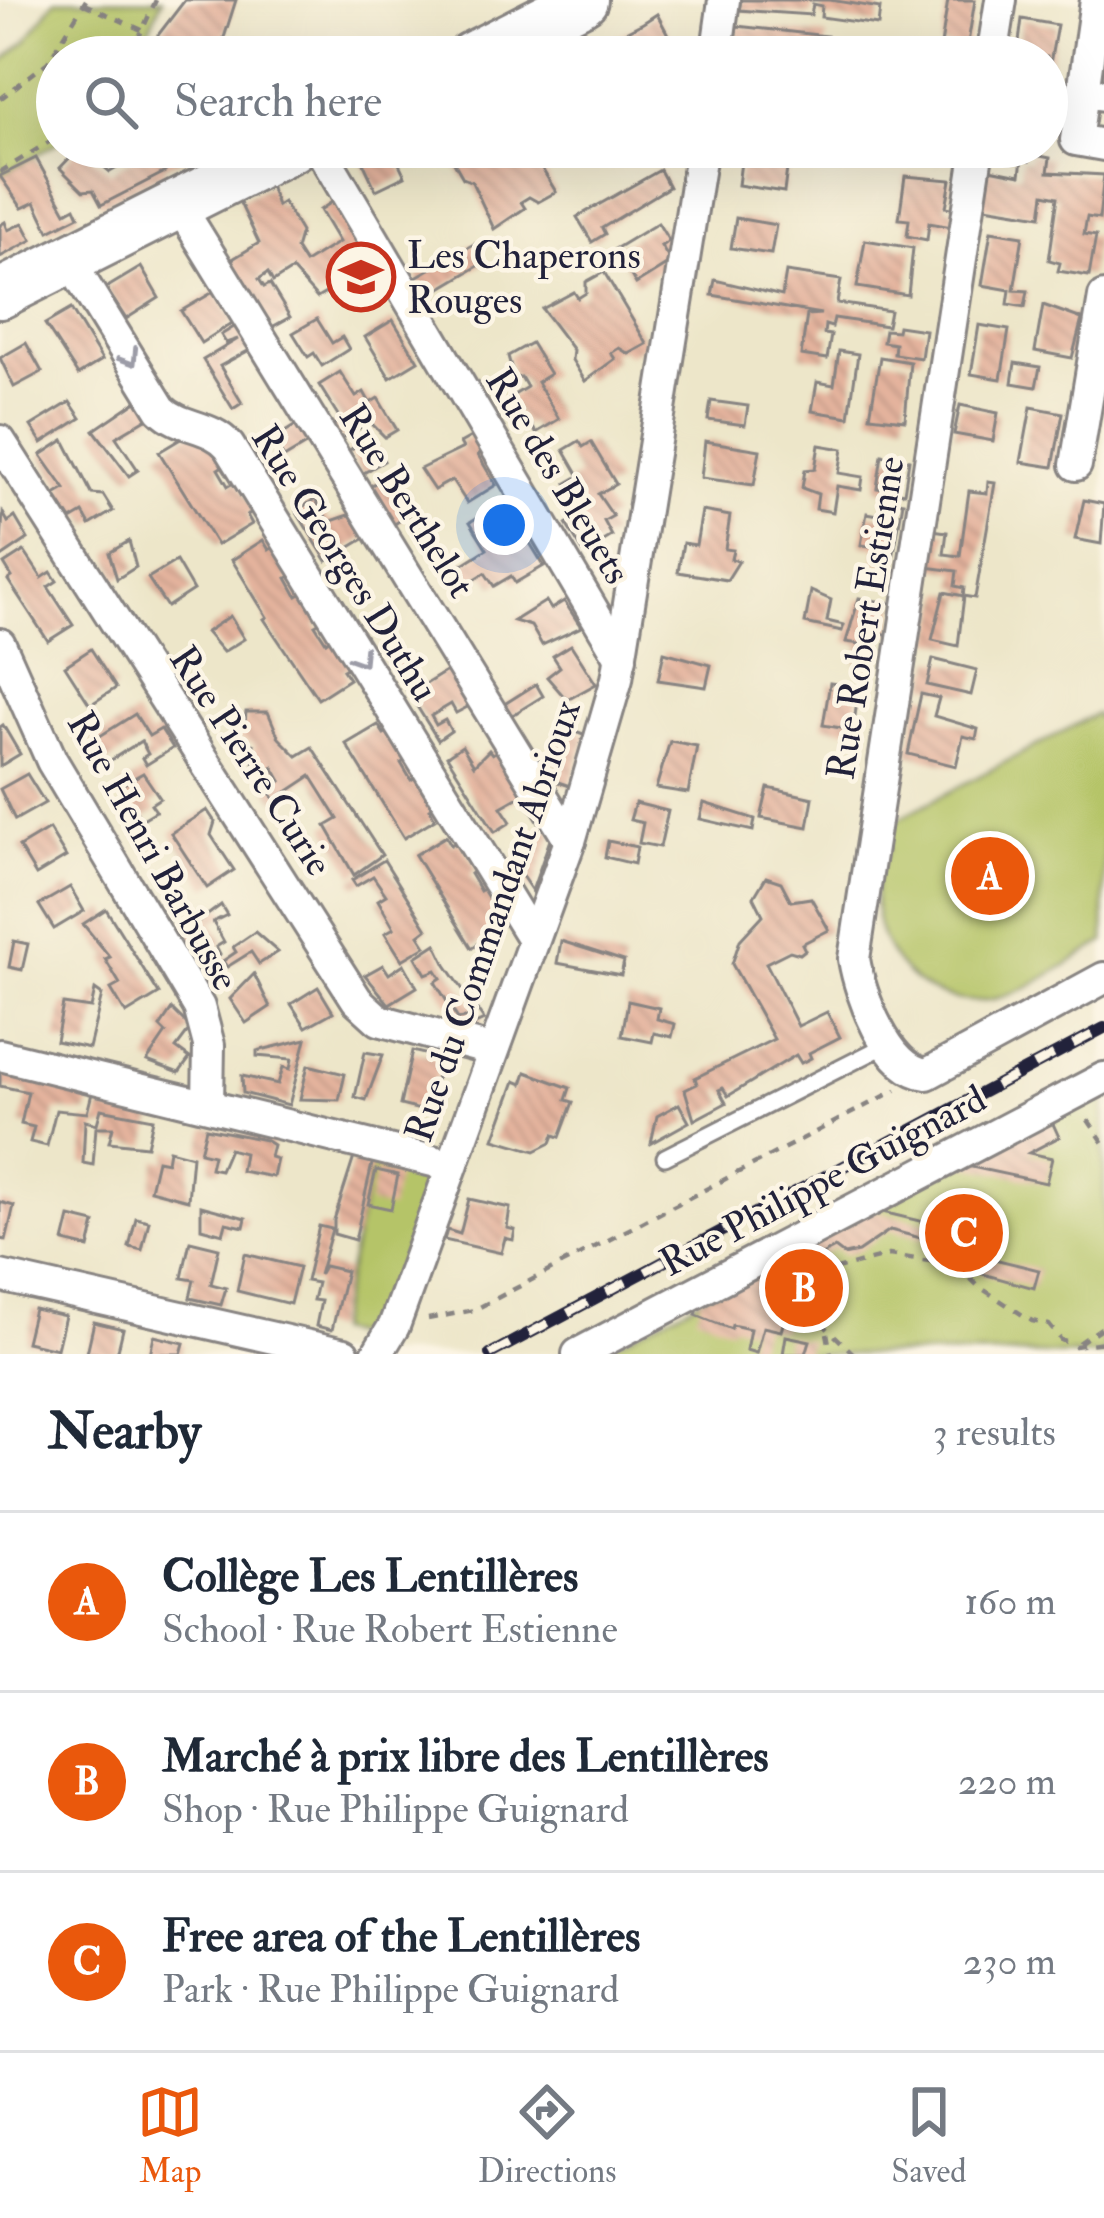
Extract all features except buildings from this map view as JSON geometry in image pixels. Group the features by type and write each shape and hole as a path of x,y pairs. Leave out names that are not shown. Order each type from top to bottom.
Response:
{"main road":[{"path":"512,36 583,0"},
{"path":"0,294 248,168"}],"street":[{"path":"719,36 724,0"},
{"path":"995,36 1001,0"},
{"path":"1096,0 1094,94 1076,140 1104,145"},
{"name":"Rue des Bleuets","path":"331,168 621,658"},
{"name":"Rue du Commandant Abrioux","path":"377,1354 394,1326 570,841 621,658 699,168"},
{"name":"Rue Robert Estienne","path":"927,1073 913,1072 890,1043 862,991 856,944 975,168"},
{"name":"Rue Berthelot","path":"177,202 570,841"},
{"name":"Rue Georges Duthu","path":"68,258 161,409 173,421 219,434 229,446 533,939"},
{"path":"1076,465 1104,297"},
{"name":"Rue Pierre Curie","path":"0,441 357,1000 379,1020 491,1050"},
{"name":"Rue Henri Barbusse","path":"0,644 52,761 199,1006 209,1045 208,1104"},
{"path":"927,1073 1104,978"},
{"path":"0,1055 449,1165"},
{"name":"Rue Philippe Guignard","path":"578,1354 1104,1078"},
{"path":"0,1276 344,1354"}],"lane":[{"path":"665,1156 890,1043"}],"path":[{"path":"141,36 156,0"},
{"path":"64,36 85,2 144,31"},
{"path":"0,98 36,71"},
{"path":"0,172 36,149"},
{"path":"394,1326 474,1310 927,1073"},
{"path":"831,1354 826,1327 802,1278 889,1256 957,1265 990,1294 1049,1325 1075,1346 1104,1342"},
{"path":"1075,1346 1104,1326"},
{"path":"826,1327 854,1354"}],"green space":[{"path":"55,0 162,0 146,36 36,36 36,155 0,176 0,63 26,41"},
{"path":"1096,714 1104,728 1104,942 1005,996 973,1001 943,996 918,982 897,962 883,937 876,908 878,879 890,849 883,827"},
{"path":"1104,1086 1104,1354 597,1354"},
{"path":"374,1155 421,1165 429,1180 378,1330 363,1337 335,1331"}],"railway":[{"path":"490,1354 1104,1028"}],"place":[{"name":"Les Chaperons Rouges","path":"361,277"},
{"name":"Collège Les Lentillères","path":"990,876"},
{"name":"Free area of the Lentillères","path":"964,1233"},
{"name":"Marché à prix libre des Lentillères","path":"804,1288"}]}
